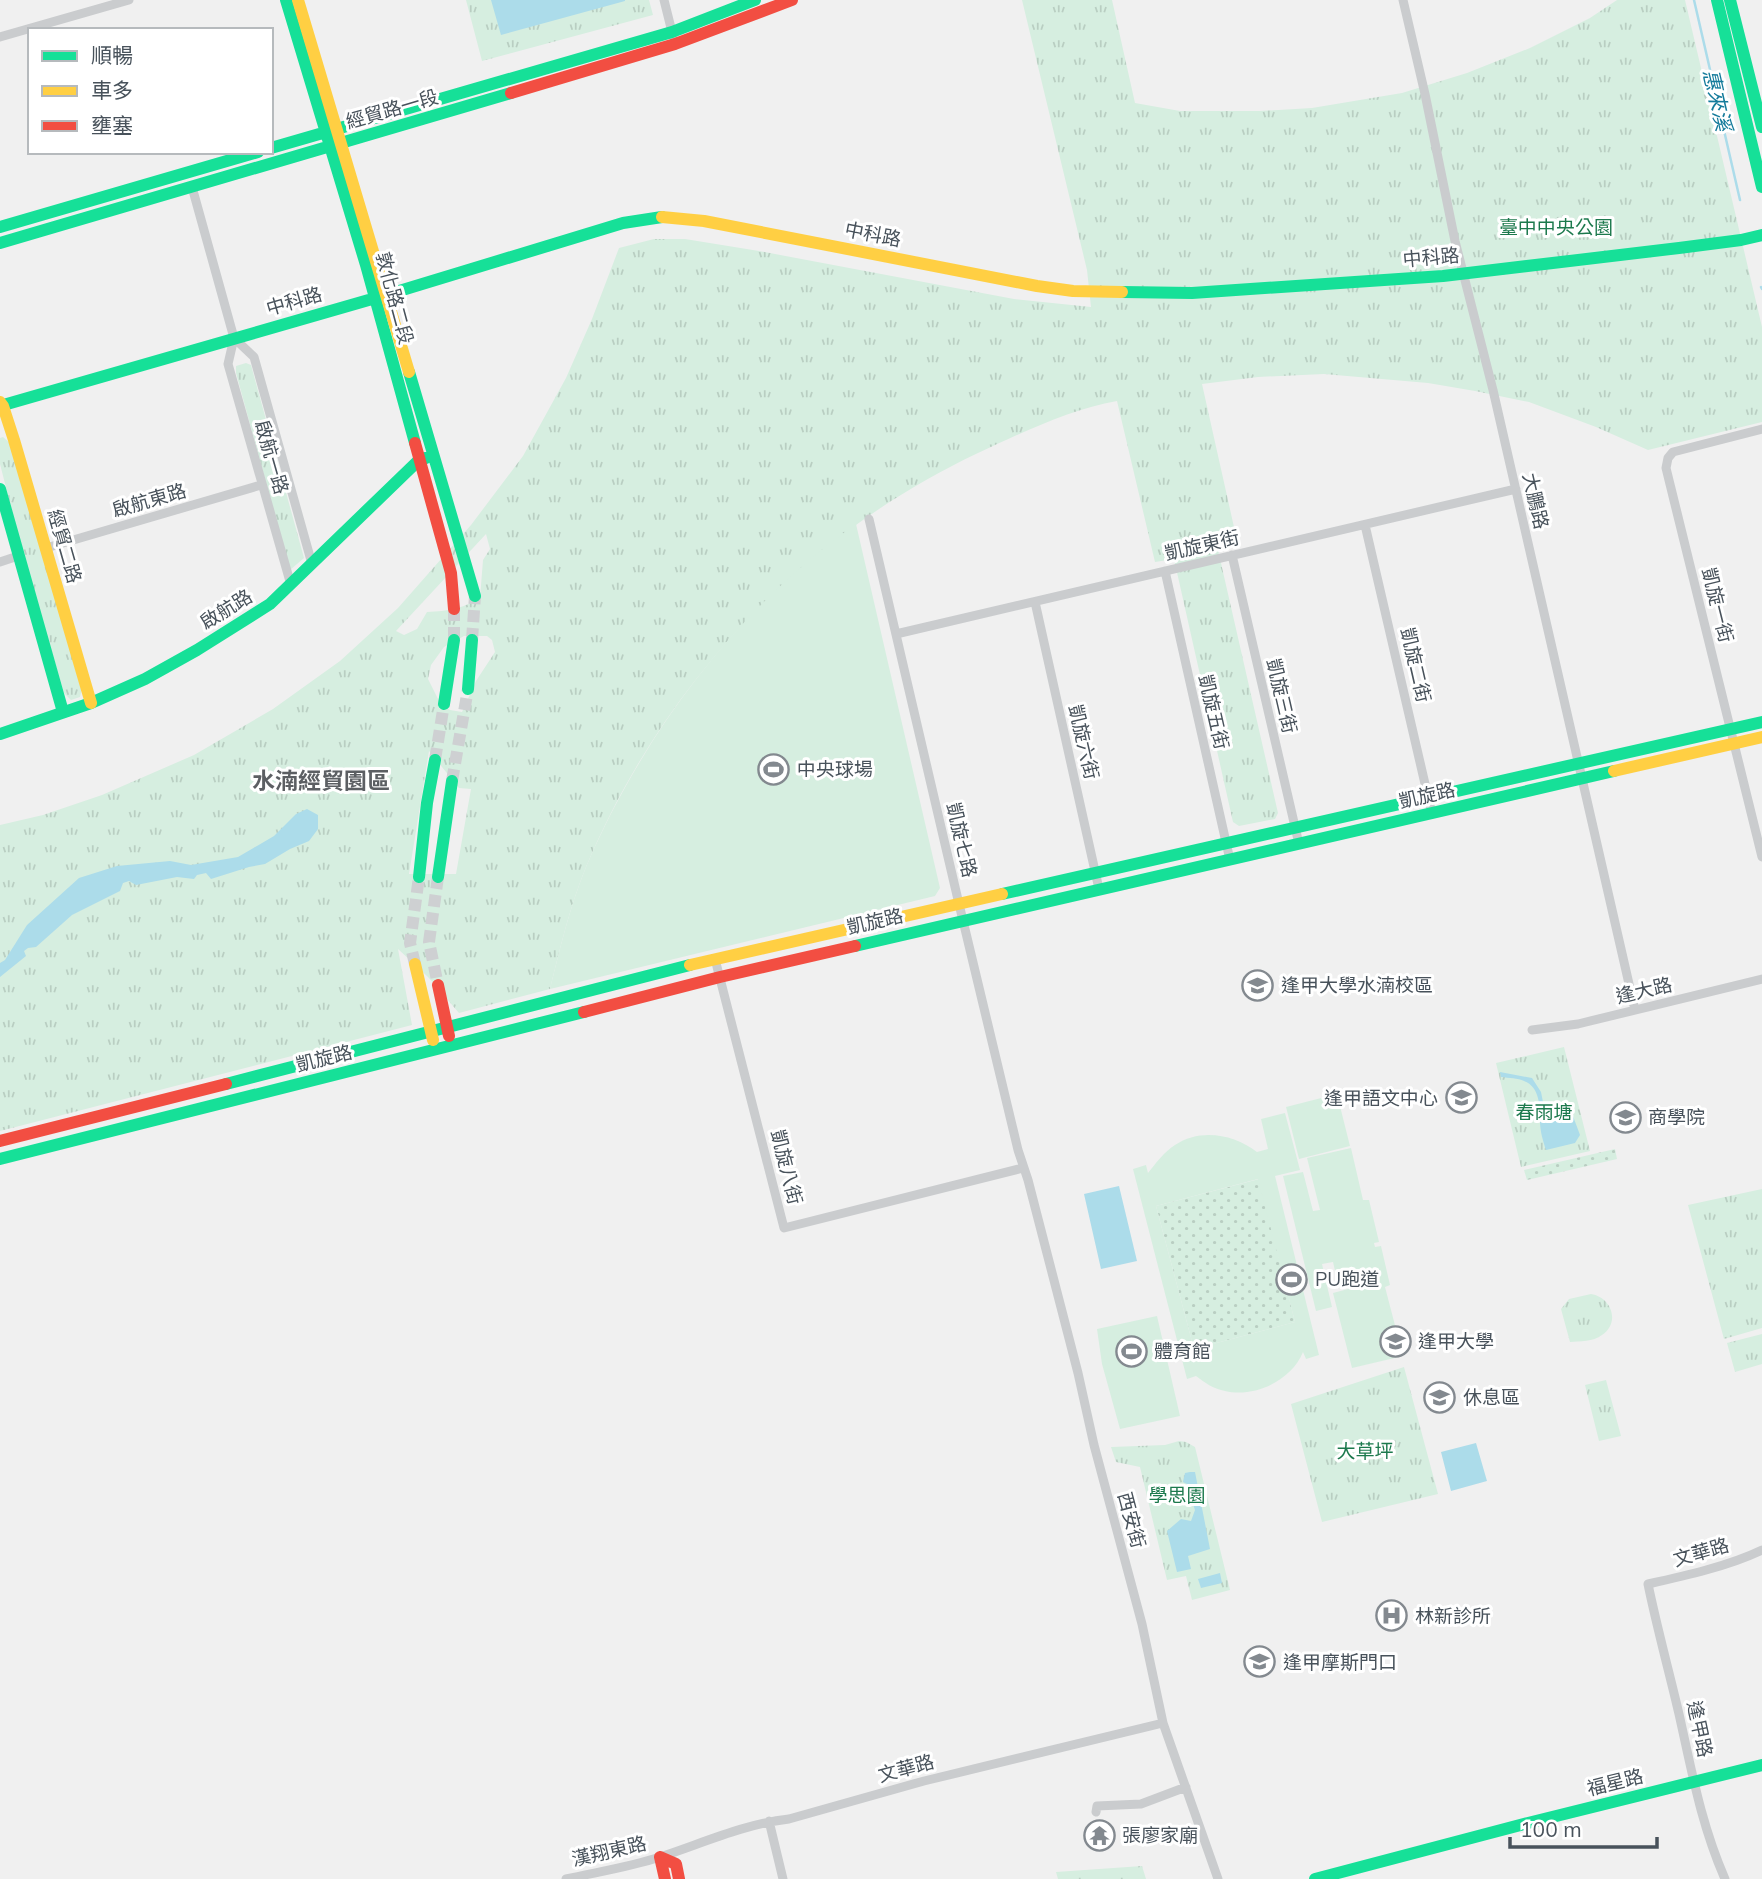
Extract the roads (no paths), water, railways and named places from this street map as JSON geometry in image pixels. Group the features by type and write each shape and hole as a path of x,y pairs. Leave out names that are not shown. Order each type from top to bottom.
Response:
{"street":[{"path":"31,28 129,0"},
{"name":"敦化路二段","path":"286,0 321,113 331,131"},
{"name":"敦化路二段","path":"298,0 366,265 380,297 433,456 475,596"},
{"path":"664,0 673,38"},
{"name":"經貿路一段","path":"273,147 673,38 755,0"},
{"name":"經貿路一段","path":"0,243 335,145 792,0"},
{"name":"大鵬路","path":"1403,0 1463,274 1493,390 1635,1010"},
{"path":"1717,0 1762,187"},
{"path":"1730,0 1762,127"},
{"path":"0,37 28,29"},
{"path":"0,227 251,154"},
{"name":"啟航一路","path":"191,187 233,338 228,364 290,585"},
{"name":"中科路","path":"1,404 380,297 623,223 663,217 704,221 1037,286 1073,291 1192,293 1463,274 1746,240 1762,235"},
{"name":"敦化路二段","path":"380,297 419,459 451,573 454,609"},
{"name":"啟航一路","path":"233,338 254,357 312,564"},
{"name":"經貿二路","path":"1,404 90,703"},
{"name":"凱旋一街","path":"1762,429 1673,452 1668,458 1666,468 1762,857"},
{"path":"419,459 433,456"},
{"name":"啟航路","path":"0,734 90,703 145,679 270,604 419,459"},
{"name":"啟航東路","path":"46,548 261,485"},
{"path":"0,489 63,712"},
{"name":"凱旋東街","path":"896,634 1516,489"},
{"name":"凱旋七路","path":"869,519 1023,1168"},
{"name":"凱旋二街","path":"1365,524 1432,814"},
{"name":"凱旋三街","path":"1232,555 1298,844"},
{"path":"0,562 18,556"},
{"name":"凱旋五街","path":"1165,571 1230,860"},
{"name":"凱旋六街","path":"1035,602 1099,889"},
{"path":"444,704 454,640"},
{"path":"468,690 472,640"},
{"name":"凱旋路","path":"0,1142 715,959 1762,722"},
{"name":"凱旋路","path":"0,1159 720,977 1762,737"},
{"path":"419,877 427,803 435,760"},
{"path":"438,877 452,781"},
{"name":"凱旋八街","path":"715,959 784,1228 1023,1168"},
{"path":"415,964 435,1051"},
{"name":"逢大路","path":"1532,1030 1578,1024 1762,979"},
{"path":"438,985 451,1046"},
{"name":"西安街","path":"1023,1168 1142,1624 1163,1723 1218,1879"},
{"name":"文華路","path":"1648,1584 1762,1550"},
{"name":"逢甲路","path":"1648,1584 1693,1783 1708,1836 1725,1879"},
{"name":"文華路","path":"660,1857 769,1821 789,1819 924,1781 1163,1723"},
{"name":"福星路","path":"1315,1879 1762,1765"},
{"path":"1097,1811 1097,1806 1140,1804 1186,1787"},
{"path":"769,1821 783,1879"},
{"path":"660,1857 665,1879"},
{"path":"660,1857 676,1864 679,1879"},
{"name":"漢翔東路","path":"566,1879 660,1857"}],"water":[{"path":"491,0 625,0 625,1 501,35"},
{"path":"307,809 318,815 318,829 309,841 265,864 211,879 206,873 197,875 194,879 177,877 136,885 129,881 123,883 120,891 72,915 36,947 24,951 26,956 0,977 0,963 5,960 27,925 79,878 117,866 170,861 191,865 238,857 274,836 296,814"},
{"name":"春雨塘","path":"1500,1072 1532,1078 1541,1092 1545,1112 1558,1107 1570,1108 1580,1135 1575,1143 1546,1150 1536,1093 1529,1084 1519,1079 1501,1077"},
{"path":"1119,1186 1137,1261 1101,1269 1084,1194"},
{"path":"1476,1443 1487,1481 1451,1491 1441,1452"},
{"path":"1195,1472 1210,1549 1188,1556 1191,1569 1177,1572 1167,1531 1181,1519 1191,1521 1195,1510 1192,1489 1183,1482 1185,1473"},
{"path":"1220,1573 1222,1583 1201,1588 1198,1579"}],"waterway":[{"name":"惠來溪","path":"1694,0 1740,200"}],"tunnel":[{"path":"472,640 475,596"},
{"path":"454,609 454,640"},
{"path":"452,781 468,689"},
{"path":"435,760 444,704"},
{"path":"415,964 410,943 419,877"},
{"path":"438,877 429,942 438,985"}],"place":[{"name":"中央球場","path":"774,769"},
{"name":"逢甲大學水湳校區","path":"1258,985"},
{"name":"逢甲語文中心","path":"1461,1098"},
{"name":"商學院","path":"1625,1117"},
{"name":"PU跑道","path":"1292,1279"},
{"name":"逢甲大學","path":"1395,1341"},
{"name":"體育館","path":"1131,1351"},
{"name":"休息區","path":"1440,1397"},
{"name":"林新診所","path":"1392,1616"},
{"name":"逢甲摩斯門口","path":"1260,1662"},
{"name":"張廖家廟","path":"1099,1835"}],"district":[{"name":"水湳經貿園區","path":"321,781"}],"park label":[{"name":"臺中中央公園","path":"1556,227"},
{"name":"大草坪","path":"1365,1451"},
{"name":"學思園","path":"1177,1495"}]}
